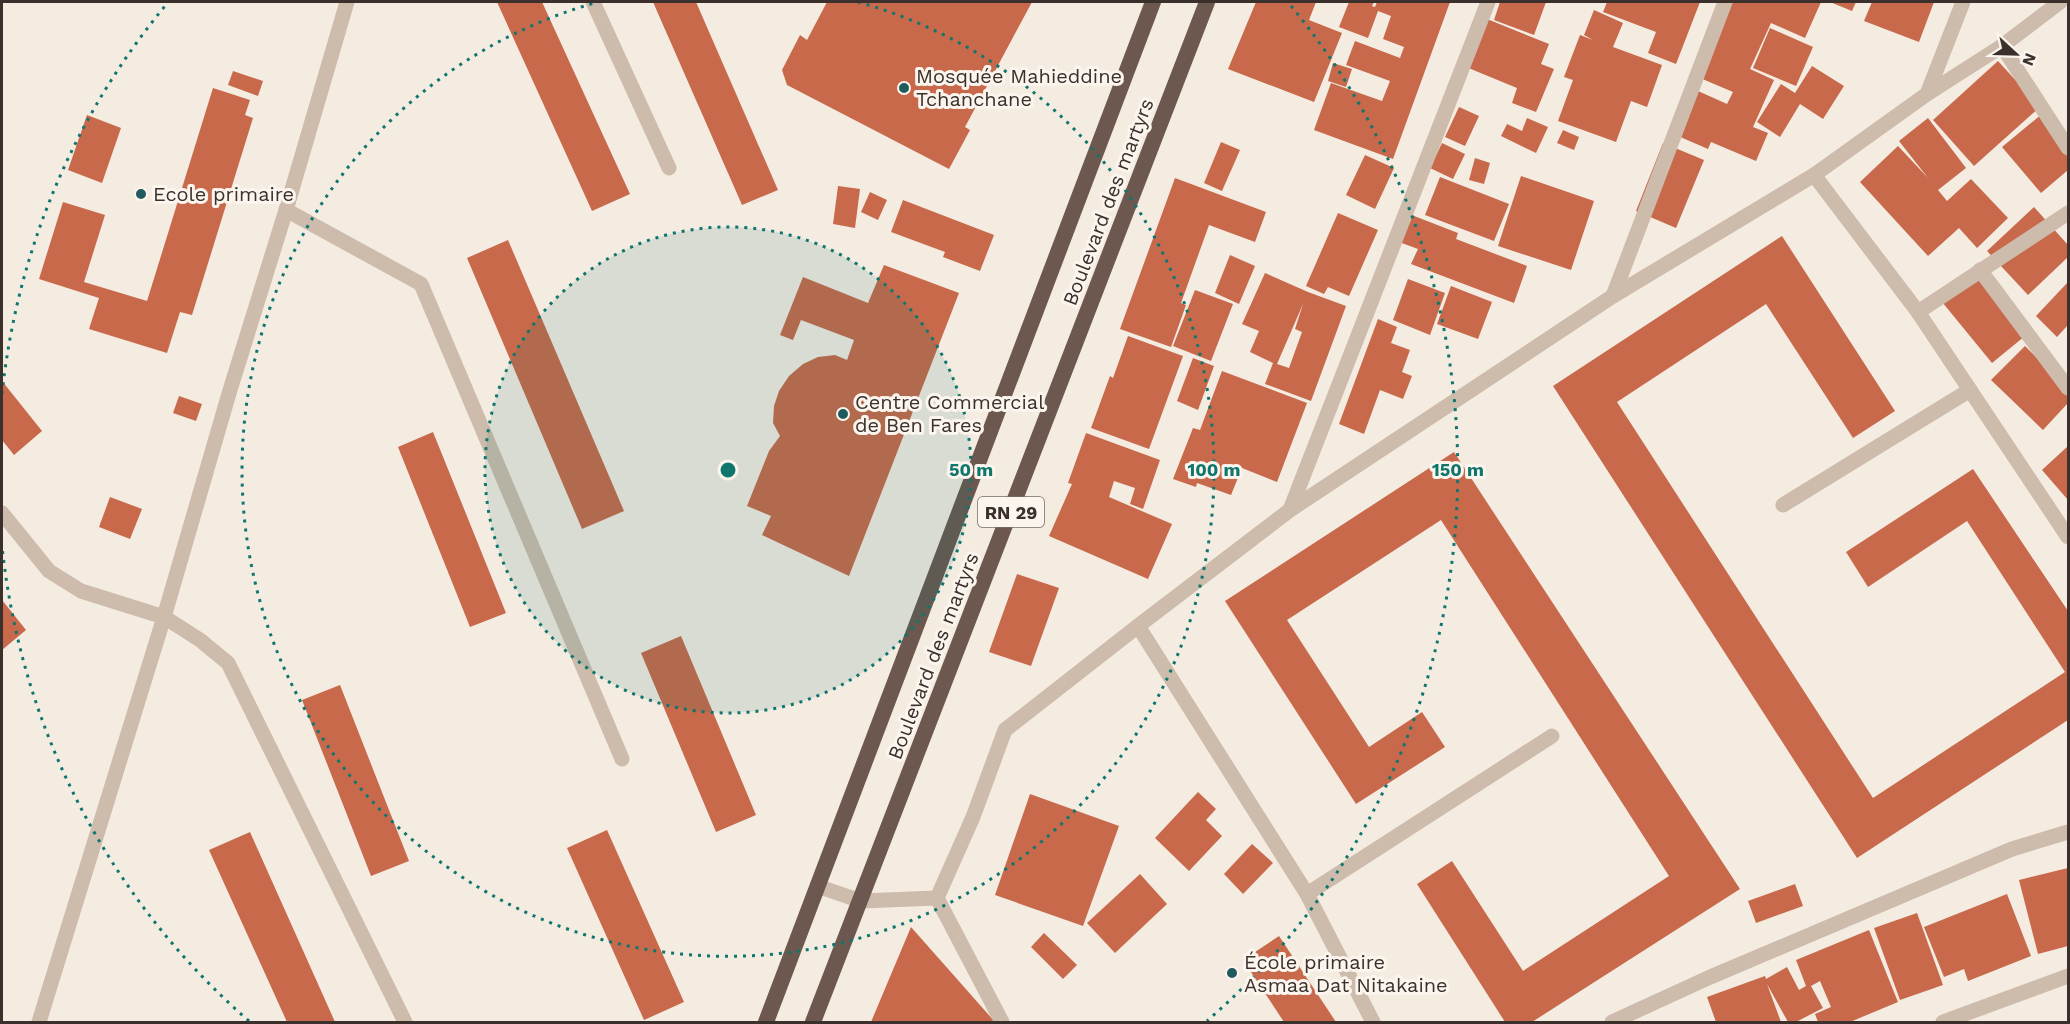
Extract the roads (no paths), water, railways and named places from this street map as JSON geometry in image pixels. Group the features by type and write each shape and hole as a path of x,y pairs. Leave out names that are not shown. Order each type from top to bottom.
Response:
{"highway":[{"name":"Boulevard des martyrs","path":"766,1023 1153,2"},
{"name":"Boulevard des martyrs","path":"813,1023 1207,2"}],"street":[{"path":"39,1023 164,617 230,390 348,2"},
{"path":"593,2 669,168"},
{"path":"1290,510 1488,2"},
{"path":"1613,296 1725,2"},
{"path":"1927,94 1963,2"},
{"path":"937,898 973,817 1005,730 1290,510 1613,296 1814,175 1927,94 2002,46 2060,2"},
{"path":"2002,46 2068,148"},
{"path":"1814,175 1918,312 2068,537"},
{"path":"286,210 421,284 622,759"},
{"path":"1918,312 2068,213"},
{"path":"1980,270 2068,388"},
{"path":"1783,505 1970,390"},
{"path":"2,513 49,571 81,591 164,617 200,640 228,663 405,1023"},
{"path":"1138,626 1307,894 1372,1023"},
{"path":"1307,894 1552,736"},
{"path":"1612,1023 1708,978 2012,849 2068,832"},
{"path":"817,886 861,901 937,898"},
{"path":"937,898 1002,1023"},
{"path":"1943,1023 2068,976"}],"place":[{"name":"Mosquée Mahieddine Tchanchane","path":"904,88"},
{"name":"Ecole primaire","path":"141,194"},
{"name":"Centre Commercial de Ben Fares","path":"843,414"},
{"name":"École primaire Asmaa Dat Nitakaine","path":"1232,973"}]}
